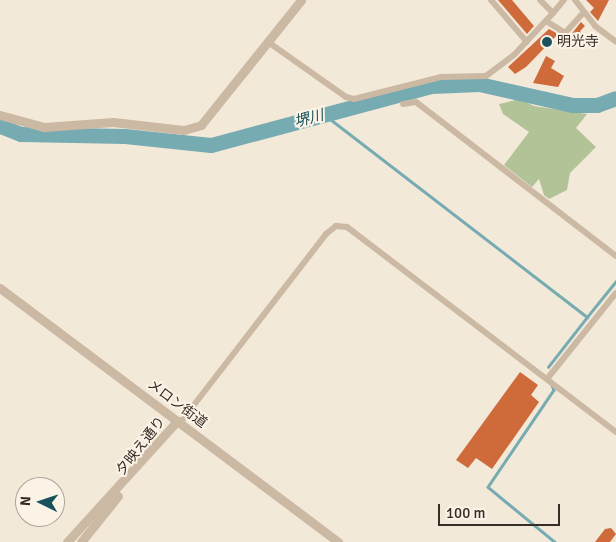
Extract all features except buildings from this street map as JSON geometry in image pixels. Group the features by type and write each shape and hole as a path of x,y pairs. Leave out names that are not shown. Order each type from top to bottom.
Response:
{"street":[{"path":"0,115 29,126 113,122 184,130 201,125 302,0"},
{"path":"491,0 527,42"},
{"path":"540,0 553,13"},
{"path":"268,42 346,97 354,99 441,77 486,76 527,42 564,0"},
{"path":"576,0 584,12 616,42"},
{"path":"562,43 565,33 584,12"},
{"path":"546,21 565,33"},
{"path":"403,104 416,102 616,256"},
{"path":"179,422 336,226 347,227 616,432"},
{"name":"メロン街道","path":"0,288 338,542"},
{"path":"547,379 616,293"},
{"name":"夕映え通り","path":"67,542 179,422"},
{"name":"夕映え通り","path":"81,542 179,422"}],"green space":[{"path":"520,99 534,106 587,114 576,128 596,147 570,173 567,190 549,199 544,195 539,179 532,187 504,165 529,132 503,114 499,104"}],"waterway":[{"name":"堺川","path":"0,126 21,134 125,136 211,145 431,86 479,84 572,105 597,105 616,98"},
{"path":"325,115 587,317 616,281"},
{"path":"548,367 587,317"},
{"path":"552,385 554,390 488,487 555,542"}],"place":[{"name":"明光寺","path":"547,42"}]}
